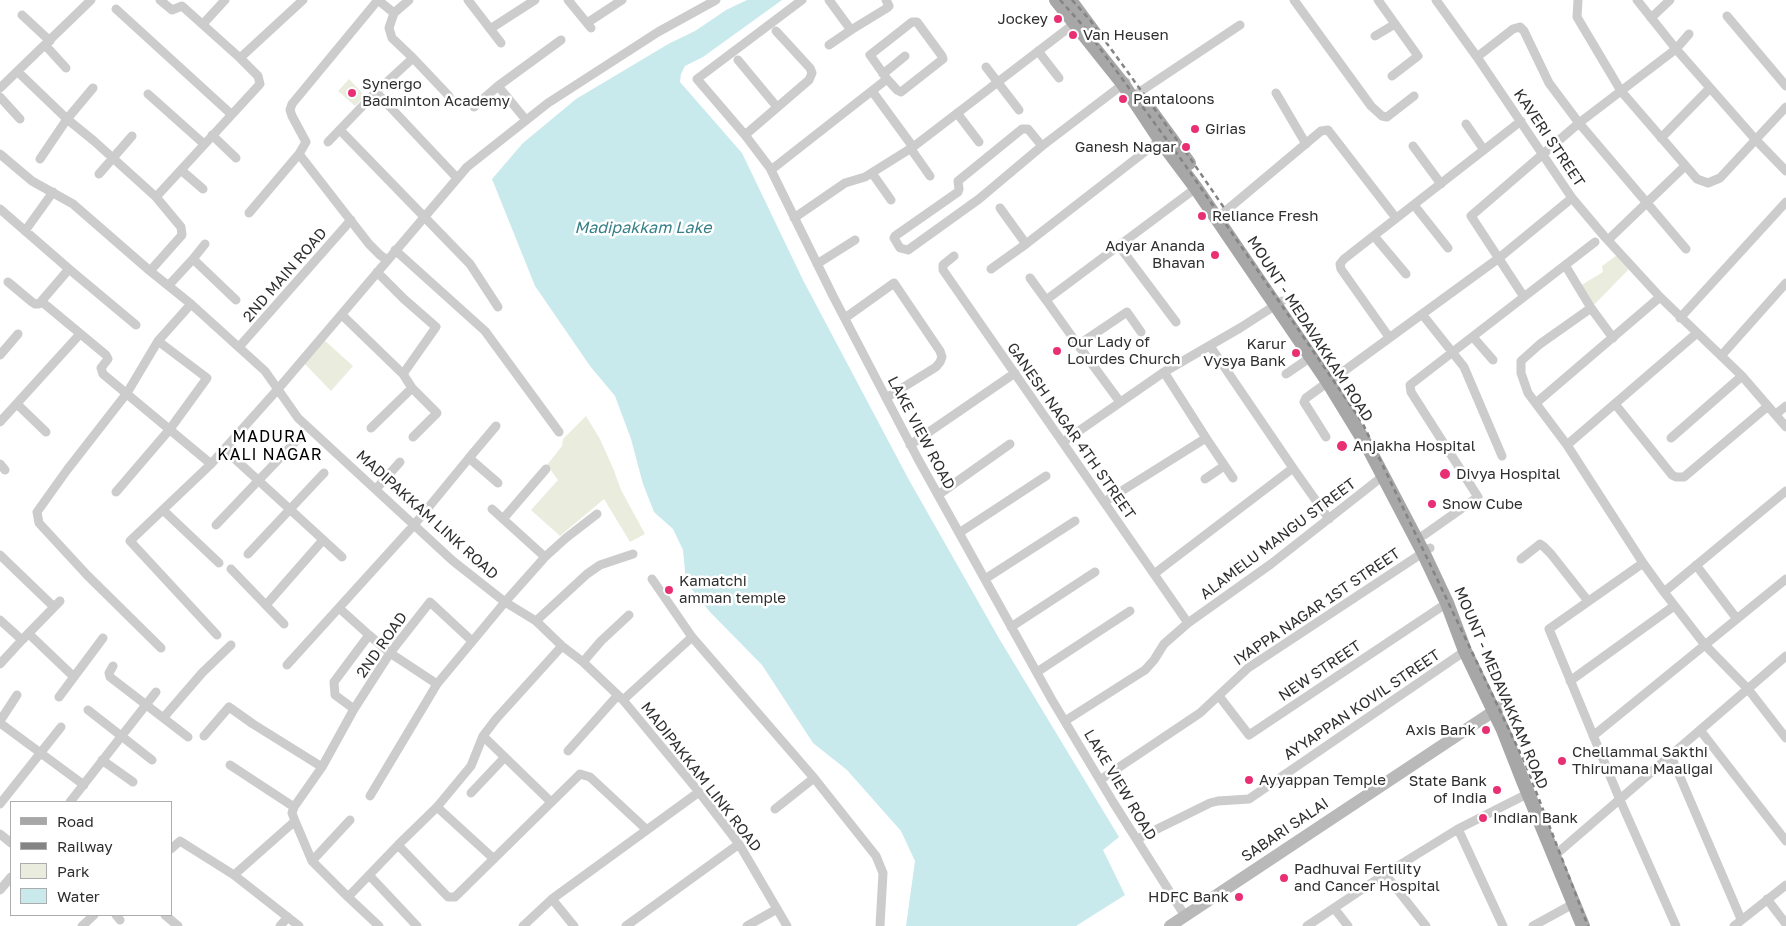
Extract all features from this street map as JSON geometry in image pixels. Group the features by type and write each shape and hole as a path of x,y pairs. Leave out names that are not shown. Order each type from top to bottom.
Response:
{"main road":[{"name":"MOUNT - MEDAVAKKAM ROAD","path":"1056,0 1126,82 1138,93 1163,125 1330,380 1424,535 1427,550 1465,651 1497,708 1503,730 1528,793 1591,926"},
{"name":"MOUNT - MEDAVAKKAM ROAD","path":"1070,0 1126,82 1160,140 1279,303 1311,357 1330,380 1383,476 1448,582 1497,708 1557,853 1573,904 1583,926"},
{"name":"SABARI SALAI","path":"1170,926 1497,708"}],"street":[{"path":"156,197 260,84 258,76 240,58 182,6 172,10 160,0"},
{"path":"203,24 225,0"},
{"path":"240,58 303,0"},
{"path":"249,213 299,154 306,142 292,116 290,110 292,104 378,0 394,13"},
{"path":"408,0 394,13 389,28 392,38 449,96"},
{"path":"468,0 501,43"},
{"path":"490,29 535,0"},
{"path":"568,0 589,26 622,0"},
{"path":"217,635 130,541 211,464 342,315 376,272 468,166 548,103 643,42 716,0"},
{"name":"LAKE VIEW ROAD","path":"802,0 697,79 745,135 771,170 817,264 910,444 1011,627 1100,780 1185,916"},
{"path":"829,0 851,30"},
{"path":"829,45 887,8 889,6 886,0"},
{"path":"1294,0 1371,106 1382,116 1387,117 1414,96"},
{"path":"1378,0 1418,56 1392,76"},
{"path":"1436,0 1478,57"},
{"path":"1578,0 1577,17 1620,91 1697,179 1708,184 1720,178 1786,107"},
{"path":"1637,0 1676,49 1755,139 1786,171"},
{"path":"1651,18 1670,0"},
{"path":"0,88 48,43 85,2"},
{"path":"116,9 231,114"},
{"path":"22,15 48,43 66,68"},
{"path":"1728,16 1786,86"},
{"path":"912,22 917,22 942,56 941,62 901,92 885,76 870,55 912,22"},
{"path":"794,218 845,183 859,180 912,148 1075,23"},
{"path":"1375,36 1395,24"},
{"path":"1138,93 1240,25"},
{"name":"KAVERI STREET","path":"1686,249 1579,123 1549,82 1528,38 1520,27 1513,29 1478,57 1572,198 1660,297 1742,376 1786,427"},
{"path":"745,135 809,80 812,73 810,68 776,30"},
{"path":"1524,297 1471,216 1579,123 1676,49 1689,34"},
{"path":"474,107 498,86 561,40"},
{"path":"1038,51 1059,78"},
{"path":"771,170 872,91 905,56"},
{"path":"328,142 376,92 413,58"},
{"path":"738,60 777,107"},
{"path":"986,67 1019,110"},
{"path":"18,72 67,119 156,197 181,227 182,235 150,271"},
{"path":"1042,146 1028,129 1022,129 958,181 960,189 958,192 895,236 894,238 900,248 908,250 971,204 1042,146 1126,82"},
{"path":"498,86 526,120"},
{"path":"40,159 67,119 93,88"},
{"path":"1661,138 1710,88"},
{"path":"872,91 930,176"},
{"path":"376,92 457,178"},
{"path":"1276,93 1306,144"},
{"path":"148,94 204,144"},
{"path":"0,97 20,119"},
{"path":"957,113 979,142"},
{"path":"1389,337 1341,269 1340,264 1521,121"},
{"path":"1466,124 1484,150"},
{"path":"340,130 470,264 498,307"},
{"path":"1222,214 1321,131 1328,130 1396,218"},
{"path":"212,135 236,158"},
{"path":"99,174 132,136"},
{"path":"992,269 1160,140"},
{"path":"1413,146 1441,184"},
{"name":"MADIPAKKAM LINK ROAD","path":"0,154 32,181 72,204 191,304 265,371 298,418 453,561 505,602 536,621 621,697 739,844 787,926"},
{"path":"299,154 375,251 387,260"},
{"path":"1608,240 1685,166"},
{"path":"181,170 203,189"},
{"path":"872,173 891,200"},
{"path":"1046,300 1196,188"},
{"path":"25,231 53,192"},
{"path":"1326,437 1304,402 1306,398 1498,258 1572,198"},
{"path":"1680,318 1786,202"},
{"path":"1414,205 1448,248"},
{"path":"1000,208 1026,244"},
{"path":"0,209 136,325"},
{"name":"2ND MAIN ROAD","path":"239,347 351,220"},
{"path":"1374,236 1406,274"},
{"path":"817,264 855,240"},
{"path":"1424,535 1478,497 1411,392 1410,385 1595,242"},
{"path":"169,285 205,244"},
{"path":"1120,246 1176,322"},
{"path":"395,250 485,331 560,432"},
{"name":"GANESH NAGAR 4TH STREET","path":"954,256 943,265 943,270 1188,623"},
{"path":"193,259 236,300"},
{"path":"1565,264 1591,308 1613,338"},
{"path":"39,304 69,269"},
{"path":"376,272 404,300 436,327 403,374"},
{"path":"1030,278 1120,402"},
{"path":"8,282 32,302 43,303 106,355 108,359 101,368 103,374 211,464"},
{"path":"845,318 894,283 940,351 942,357 936,367 886,398"},
{"path":"1721,356 1786,283"},
{"path":"1536,403 1660,297"},
{"path":"1063,442 1164,372 1279,303"},
{"path":"161,648 87,575 38,520 37,512 127,393 158,341 191,304"},
{"path":"1591,308 1540,344 1520,361 1520,373 1528,393 1567,445 1643,563 1674,606 1705,645 1748,689 1785,734"},
{"path":"1078,345 1127,312 1141,332"},
{"path":"1422,314 1464,367 1502,456"},
{"path":"342,315 403,374 412,388 437,413 413,437"},
{"path":"1567,445 1696,333"},
{"path":"0,355 18,334"},
{"path":"1,420 80,334"},
{"path":"1473,337 1493,360"},
{"path":"116,492 170,429 207,378 158,341"},
{"path":"1210,346 1329,519"},
{"path":"1286,374 1311,357"},
{"path":"1164,372 1233,478"},
{"path":"910,444 1015,373"},
{"path":"1671,438 1742,376"},
{"path":"371,428 412,388"},
{"path":"16,404 46,432"},
{"path":"1615,404 1672,475 1684,477 1768,406"},
{"path":"1776,414 1786,406"},
{"path":"287,665 414,525 496,426"},
{"path":"1104,502 1206,438"},
{"path":"216,525 298,439"},
{"path":"938,494 1010,444"},
{"path":"224,449 342,557"},
{"path":"469,458 498,483"},
{"path":"376,489 400,462"},
{"path":"1205,479 1224,466"},
{"path":"1154,574 1293,468"},
{"path":"503,519 546,469"},
{"path":"248,554 324,473"},
{"path":"959,533 1046,476"},
{"name":"ALAMELU MANGU STREET","path":"1065,721 1145,670 1164,644 1188,623 1270,564 1383,476"},
{"path":"1664,592 1786,491"},
{"path":"492,509 545,557"},
{"path":"163,510 219,563"},
{"path":"370,796 437,684 545,557 596,514"},
{"path":"985,579 1075,521"},
{"path":"266,605 323,540"},
{"path":"1521,559 1540,544 1552,554 1588,601"},
{"name":"IYAPPA NAGAR 1ST STREET","path":"1100,780 1200,713 1248,668 1427,550"},
{"path":"536,621 587,574 600,565 634,554"},
{"path":"0,555 57,604 0,664"},
{"path":"1643,563 1549,629 1620,800 1676,926"},
{"path":"1696,565 1736,619"},
{"path":"231,569 284,624"},
{"path":"1011,627 1095,572"},
{"path":"652,579 692,637 814,778 876,856 883,873 880,926"},
{"path":"1593,736 1786,579"},
{"name":"2ND ROAD","path":"294,808 322,767 354,709 390,653 430,602 472,641"},
{"name":"NEW STREET","path":"1219,696 1249,735 1447,603"},
{"path":"1570,681 1674,606"},
{"path":"339,608 390,653 437,684"},
{"path":"1037,672 1130,611"},
{"path":"583,662 601,641 629,615"},
{"path":"0,620 25,637 74,677"},
{"path":"354,709 335,695 334,682 369,635"},
{"name":"MADIPAKKAM LINK ROAD","path":"621,697 692,637"},
{"path":"59,697 103,638"},
{"path":"164,717 202,673 231,645"},
{"path":"348,898 398,845 437,808 471,766 482,736 562,646"},
{"name":"AYYAPPAN KOVIL STREET","path":"1137,840 1210,803 1249,799 1465,651"},
{"path":"1557,853 1786,656"},
{"path":"113,666 109,673 110,677 188,737"},
{"path":"71,801 156,692"},
{"path":"17,695 0,722 84,785"},
{"path":"568,751 621,697"},
{"path":"204,736 229,707 322,767"},
{"path":"88,710 152,760"},
{"path":"0,804 61,727"},
{"path":"1700,730 1786,841"},
{"path":"482,736 551,802"},
{"path":"1671,756 1736,924 1786,885"},
{"path":"472,793 505,757"},
{"path":"102,760 133,782"},
{"path":"230,765 294,808 292,813 312,861 372,924"},
{"path":"398,845 448,897 455,897 580,774 590,778 647,830"},
{"path":"775,809 814,778"},
{"path":"523,926 552,899 699,792"},
{"path":"1307,926 1384,874 1458,829 1528,793"},
{"path":"437,808 494,858"},
{"path":"312,861 350,820"},
{"path":"234,874 295,821"},
{"path":"1458,829 1503,926"},
{"path":"0,834 10,842"},
{"path":"172,848 180,841 234,874 299,926"},
{"path":"626,926 739,844"},
{"path":"1384,874 1426,926"},
{"path":"369,875 417,926"},
{"path":"0,890 10,878"},
{"path":"552,899 574,926"},
{"path":"1767,899 1786,924"},
{"path":"1533,926 1573,904"},
{"path":"747,926 777,908"},
{"path":"1334,908 1348,926"},
{"path":"82,926 93,916"},
{"path":"167,916 176,926"},
{"path":"280,926 288,917"}],"green space":[{"name":"Synergo Badminton Academy","path":"349,79 365,96 355,106 338,91"},
{"path":"1617,255 1630,268 1591,308 1578,287 1603,272 1602,266"},
{"path":"323,339 353,366 331,391 303,362"},
{"path":"586,416 600,439 621,490 645,534 630,542 604,499 560,536 531,510 558,480 547,465 562,446 563,439"}],"water":[{"name":"Madipakkam Lake","path":"747,0 782,0 703,57 685,66 680,82 742,153 803,280 909,480 1000,640 1119,837 1103,850 1125,895 1076,926 906,926 915,861 901,831 847,770 813,743 762,665 710,612 686,582 683,550 673,529 654,512 643,484 631,439 615,396 590,366 535,286 492,179 523,143 576,99 670,43 695,31 726,10"}],"railway":[{"path":"1060,0 1085,28 1183,162 1362,422 1525,763 1588,926"},
{"path":"1072,0 1090,20 1231,218"}],"place":[{"name":"Jockey","path":"1058,19"},
{"name":"Van Heusen","path":"1073,35"},
{"name":"Synergo Badminton Academy","path":"352,93"},
{"name":"Pantaloons","path":"1123,99"},
{"name":"Girias","path":"1195,129"},
{"name":"Ganesh Nagar","path":"1186,147"},
{"name":"Reliance Fresh","path":"1202,216"},
{"name":"Adyar Ananda Bhavan","path":"1215,255"},
{"name":"Our Lady of Lourdes Church","path":"1057,351"},
{"name":"Karur Vysya Bank","path":"1296,353"},
{"name":"Anjakha Hospital","path":"1342,446"},
{"name":"Divya Hospital","path":"1445,474"},
{"name":"Snow Cube","path":"1432,504"},
{"name":"Kamatchi amman temple","path":"669,590"},
{"name":"Axis Bank","path":"1486,730"},
{"name":"Chellammal Sakthi Thirumana Maaligai","path":"1562,761"},
{"name":"Ayyappan Temple","path":"1249,780"},
{"name":"State Bank of India","path":"1497,790"},
{"name":"Indian Bank","path":"1483,818"},
{"name":"Padhuvai Fertility and Cancer Hospital","path":"1284,878"},
{"name":"HDFC Bank","path":"1239,897"}],"district":[{"name":"MADURA KALI NAGAR","path":"270,446"}]}
